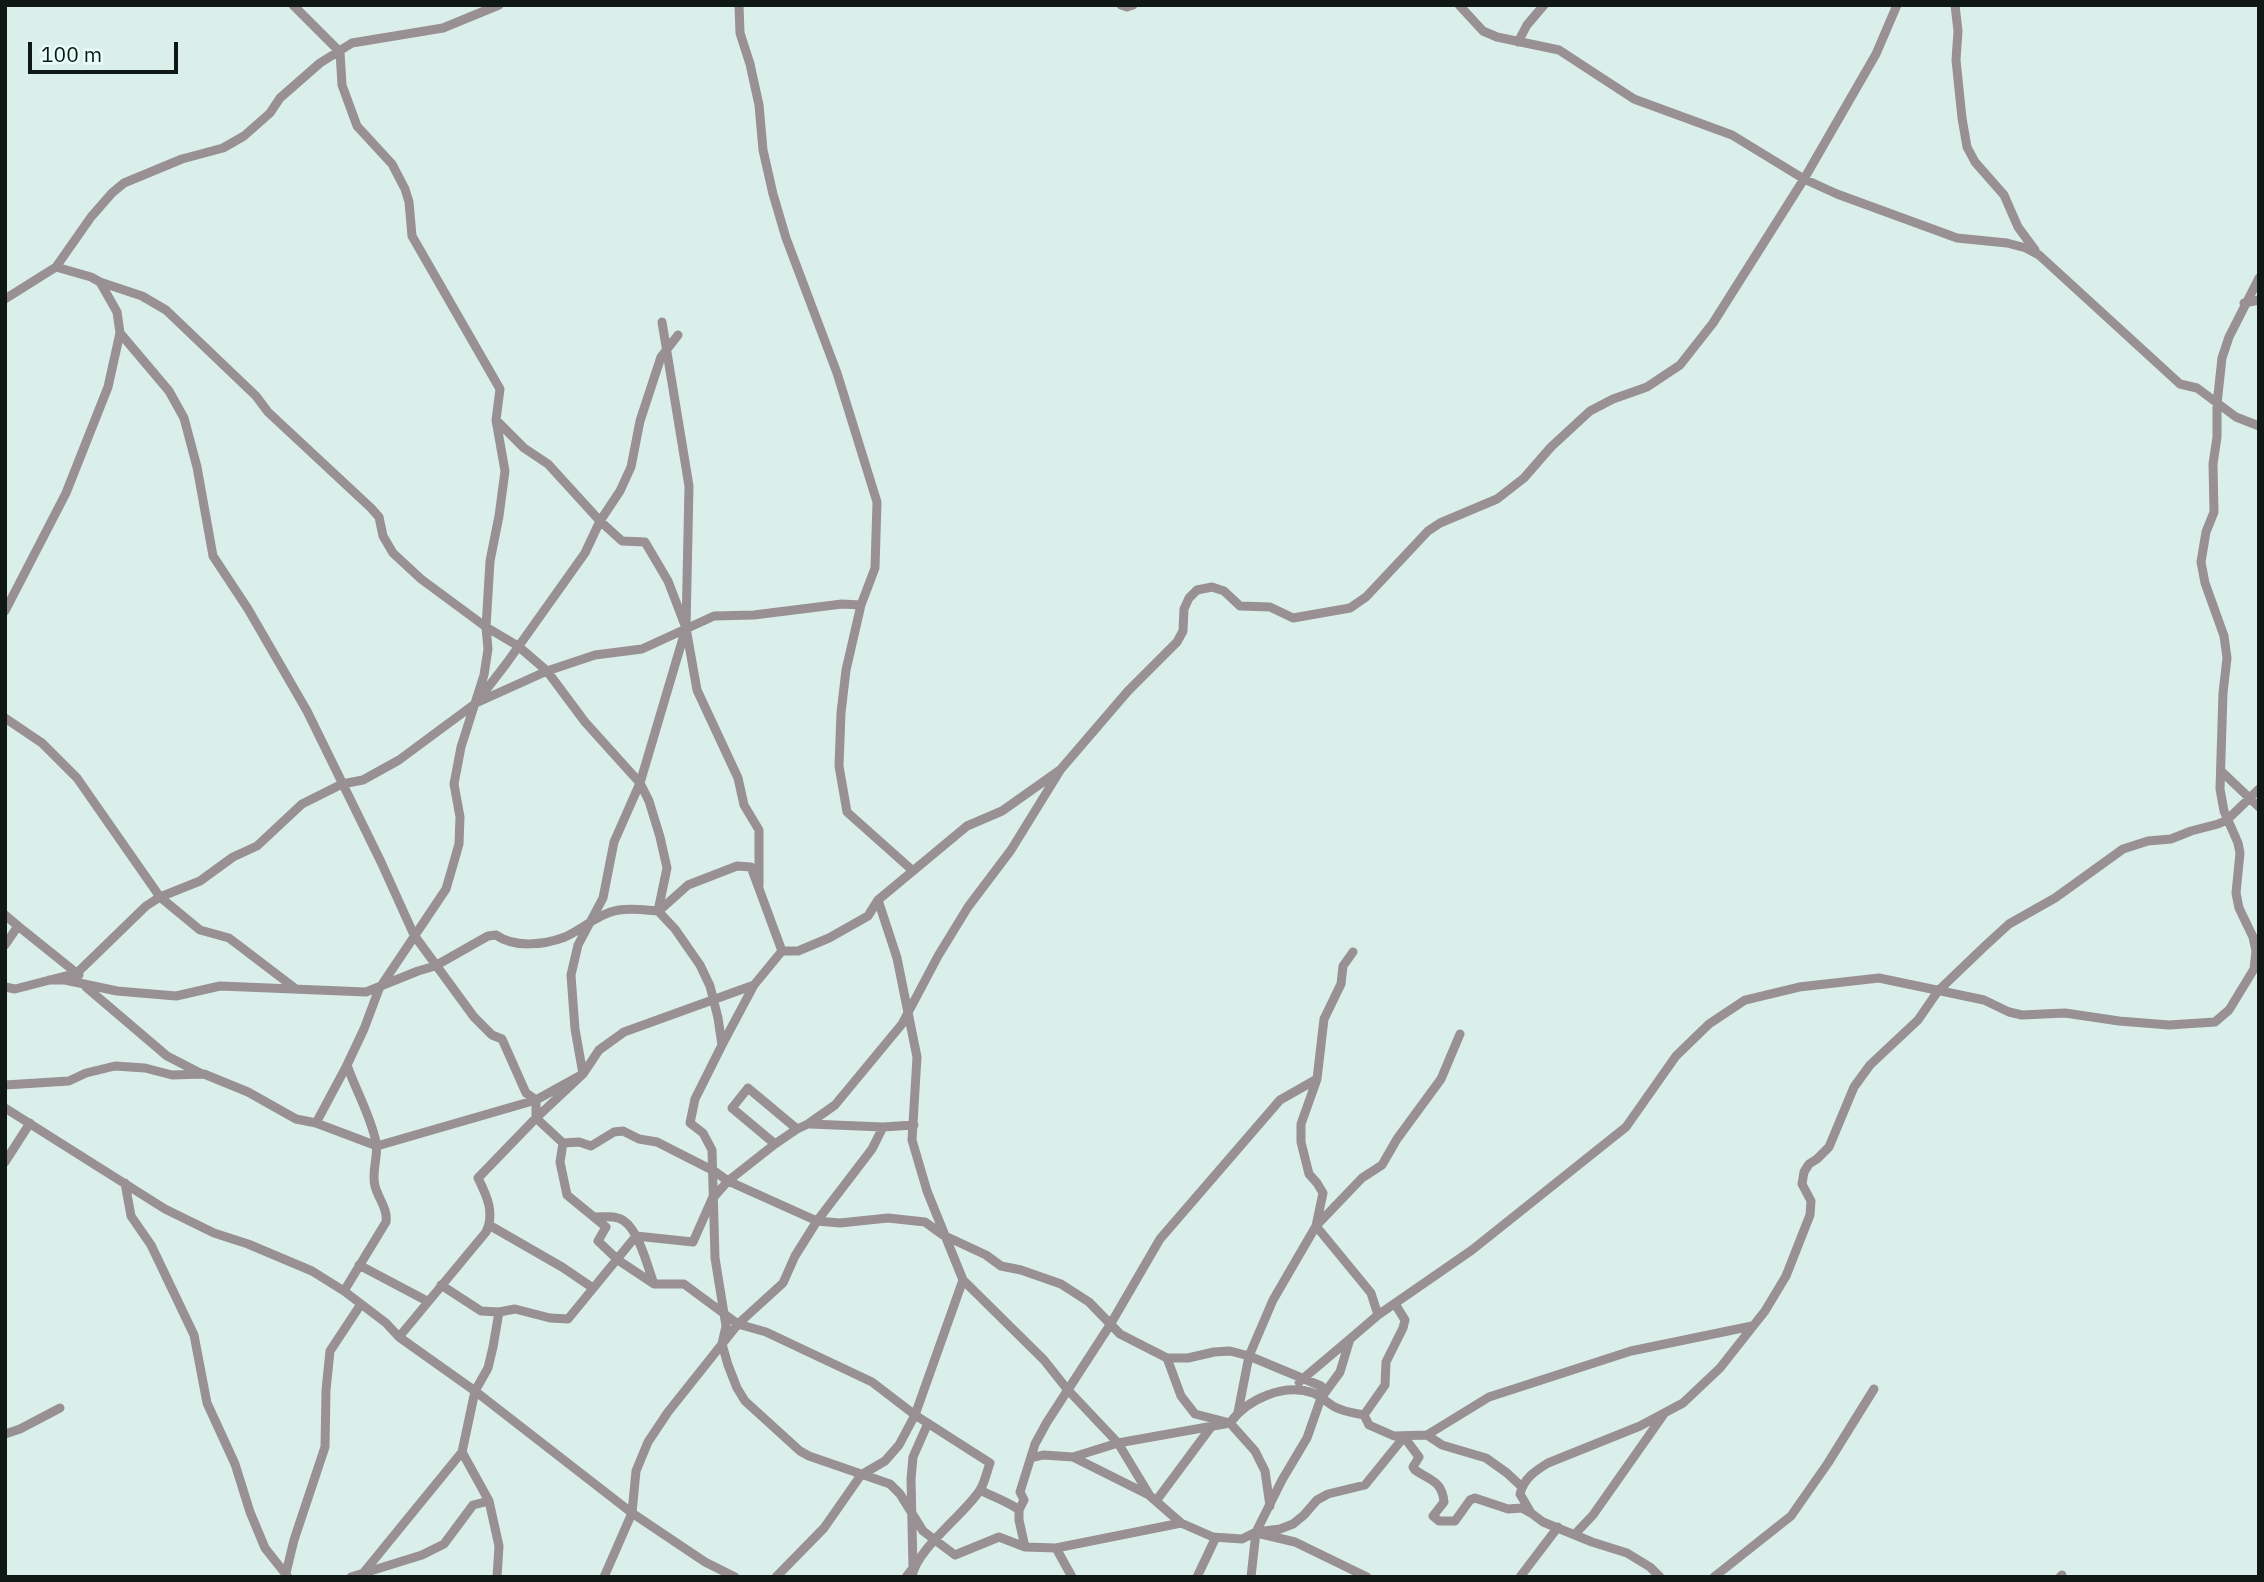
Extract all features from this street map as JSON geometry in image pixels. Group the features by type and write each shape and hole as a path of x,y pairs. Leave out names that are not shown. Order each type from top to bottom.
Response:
{"street":[{"path":"293,5 341,52 342,85 357,126 392,164 409,202 412,236 500,389 496,420 505,471 490,561 486,626 488,649 484,675 461,747 454,785 460,817 458,844 446,889 381,986 347,1065 316,1123"},
{"path":"5,299 56,267 92,217 124,183 182,159 223,148 244,136 270,113 280,98 320,63 352,43 443,28 499,5"},
{"path":"739,5 740,33 759,105 763,150 773,194 786,238 837,373 877,502 875,568 861,605 846,670 841,713 839,766 847,812 912,870"},
{"path":"1121,5 1133,5"},
{"path":"1459,5 1483,31 1496,37 1559,50 1634,99 1732,135 1804,179 1837,194 1957,238 2007,243 2039,255"},
{"path":"1518,42 1527,25 1544,5"},
{"path":"636,1236 694,1242 712,1199 728,1181 775,1144 835,1105 902,1024 968,907 1018,840 1061,769 1128,691 1177,642 1183,631 1184,609 1189,598 1198,590 1212,587 1224,591 1240,606 1270,607 1293,618 1350,608 1366,597 1428,531 1440,523 1497,499 1524,478 1551,447 1590,411 1613,399 1647,387 1680,365 1713,323 1804,179 1876,54 1897,5"},
{"path":"1955,5 1958,31 1956,60 1967,147 1975,162 2004,195 2018,227 2039,255 2170,376 2180,384 2197,388 2244,421 2259,426"},
{"path":"56,267 142,296 166,310 256,396 268,412 371,508 379,517 383,536 393,553 421,579 518,646 547,671 585,722 640,783 649,801 667,868 658,911"},
{"path":"1031,1458 1043,1455 1073,1457 1118,1443 1230,1423 1238,1412 1259,1399 1290,1390 1378,1315 1472,1250 1626,1127 1676,1056 1709,1024 1745,1000 1798,987 1879,978 1984,1000 2022,1015 2065,1013 2148,1024 2216,1022 2230,1010 2254,969 2256,951 2253,937 2239,908 2236,893 2240,853 2227,820 2220,789 2223,693 2227,658 2224,636 2205,583 2201,562 2206,533 2214,512 2213,464 2222,358 2229,337 2259,278"},
{"path":"5,611 66,494 108,387 120,334 117,312 100,282"},
{"path":"2245,303 2259,300"},
{"path":"583,1074 575,1029 571,975 578,945 603,898 614,842 640,783 686,628 689,486 662,322"},
{"path":"120,334 169,391 184,418 197,467 213,556 248,609 307,711 414,935 474,1017 492,1035 502,1039 526,1093 536,1100"},
{"path":"5,987 15,989 77,973 146,906 160,897 200,881 233,857 257,846 302,804 342,784 363,780 399,760 475,703 585,553 600,521 620,491 631,467 640,421 661,358 678,335"},
{"path":"496,420 524,448 548,464 621,541 645,541 668,581 686,628 697,690 738,778 744,805 758,830 759,886"},
{"path":"475,703 547,671 595,655 642,649 714,616 754,615 842,604 861,605"},
{"path":"5,718 42,743 77,778 160,897 200,930 229,938 298,990"},
{"path":"782,951 799,951 868,916 878,900 967,826 1002,811 1061,769"},
{"path":"2221,771 2259,807"},
{"path":"1531,1513 1520,1494 1534,1472 1549,1463 1640,1426 1683,1403 1720,1368 1765,1311 1786,1276 1811,1215 1811,1201 1802,1184 1804,1172 1809,1164 1829,1147 1854,1087 1870,1065 1917,1020 1938,991 2009,924 2055,898 2123,849 2148,841 2171,839 2227,820 2259,789"},
{"path":"49,980 65,980 117,991 176,996 220,986 366,992 435,966 488,936 496,934 504,941 516,944 542,942 566,937 589,922 618,910 658,911 688,885 737,866 751,867 782,951"},
{"path":"878,900 897,958 917,1057 912,1140 943,1235 963,1280 1044,1360 1067,1389 1118,1443 1153,1499"},
{"path":"658,911 675,929 700,965 714,998 722,1045"},
{"path":"5,915 77,973 84,985 167,1056 248,1092 296,1119 316,1123 377,1146 536,1100 583,1074"},
{"path":"5,945 18,926"},
{"path":"782,951 754,985 695,1100 690,1123 703,1133 712,1150 715,1171 712,1199 715,1258 726,1326 722,1344 737,1388 745,1401 800,1451 890,1484 913,1512 923,1531 955,1555 999,1537 1025,1547 1056,1548 1181,1522"},
{"path":"1353,952 1343,966 1341,984 1324,1018 1317,1079 1301,1124 1301,1142 1309,1174 1322,1193 1316,1226 1371,1293 1378,1315"},
{"path":"400,1337 489,1225 491,1203 478,1178 583,1074 599,1051 624,1032 754,985"},
{"path":"1238,1412 1249,1356 1273,1300 1316,1226 1362,1178 1382,1165 1397,1139 1441,1079 1460,1034"},
{"path":"344,1290 386,1222 387,1214 374,1184 373,1168 377,1146 368,1110 356,1093 347,1065"},
{"path":"5,1085 69,1081 86,1073 115,1066 145,1068 172,1075 204,1074"},
{"path":"1025,1547 1018,1520 1024,1500 1020,1492 1035,1444 1160,1239 1280,1100 1317,1079"},
{"path":"775,1144 732,1108 748,1088 797,1129"},
{"path":"536,1100 536,1118 563,1143 579,1142 591,1146 614,1132 623,1131 639,1139 657,1142 715,1171 728,1181 817,1221 840,1223 888,1218 925,1222 943,1235 986,1255 1001,1266 1061,1284 1089,1302 1120,1334 1167,1358 1188,1358 1230,1351 1249,1356 1321,1386 1321,1398"},
{"path":"5,1108 165,1209 214,1233 312,1271 344,1290 400,1337 475,1391 632,1513 705,1562 735,1577"},
{"path":"5,1162 30,1123"},
{"path":"808,1124 883,1127 914,1125"},
{"path":"604,1577 632,1513 636,1471 648,1442 668,1412 738,1324 783,1283 795,1256 817,1221 872,1149 883,1127"},
{"path":"563,1143 560,1162 567,1195 606,1227 598,1241 618,1259 654,1284 684,1284 738,1324 766,1332 872,1381 915,1415 990,1463 980,1490 906,1577"},
{"path":"125,1183 131,1216 151,1245 194,1335 200,1354 207,1403 235,1464 250,1512 265,1548 286,1576"},
{"path":"596,1217 611,1216 625,1221 636,1236 654,1284"},
{"path":"489,1225 593,1287"},
{"path":"441,1285 481,1311 515,1309 550,1318 568,1319 636,1236"},
{"path":"359,1265 428,1301"},
{"path":"776,1577 824,1528 861,1475 885,1461 905,1436 963,1280"},
{"path":"286,1576 294,1541 325,1447 330,1351 362,1304"},
{"path":"1364,1415 1385,1385 1386,1362 1403,1328 1405,1320 1395,1304"},
{"path":"361,1575 462,1452 475,1391 488,1368 499,1312"},
{"path":"1364,1415 1368,1425 1394,1436 1427,1435 1489,1397 1631,1351 1752,1326"},
{"path":"1251,1577 1256,1532 1307,1438 1321,1398 1340,1372 1350,1339"},
{"path":"1167,1358 1181,1396 1195,1414 1230,1423 1255,1451 1265,1471 1270,1508"},
{"path":"1714,1577 1791,1516 1874,1389"},
{"path":"1290,1390 1314,1394 1338,1409 1364,1415"},
{"path":"5,1434 60,1408"},
{"path":"1575,1534 1599,1506 1665,1413"},
{"path":"913,1572 913,1457 928,1423"},
{"path":"1153,1499 1210,1427"},
{"path":"1427,1435 1442,1445 1486,1458 1522,1487"},
{"path":"1404,1437 1419,1457 1413,1467 1415,1470 1443,1490 1444,1502 1433,1517 1439,1521 1455,1521 1470,1500 1475,1498 1508,1508 1522,1508 1543,1522 1627,1553 1650,1566 1660,1577"},
{"path":"1073,1457 1153,1499 1181,1522 1216,1537 1242,1539 1256,1532 1280,1529 1293,1524 1317,1500 1328,1494 1365,1485 1404,1437"},
{"path":"462,1452 489,1501 499,1546 497,1577"},
{"path":"980,1490 1019,1510"},
{"path":"351,1577 422,1555 444,1544 473,1505 489,1501"},
{"path":"1520,1577 1558,1527"},
{"path":"1256,1532 1295,1542 1345,1572 1367,1577"},
{"path":"1197,1577 1216,1537"},
{"path":"1056,1548 1072,1577"}]}
